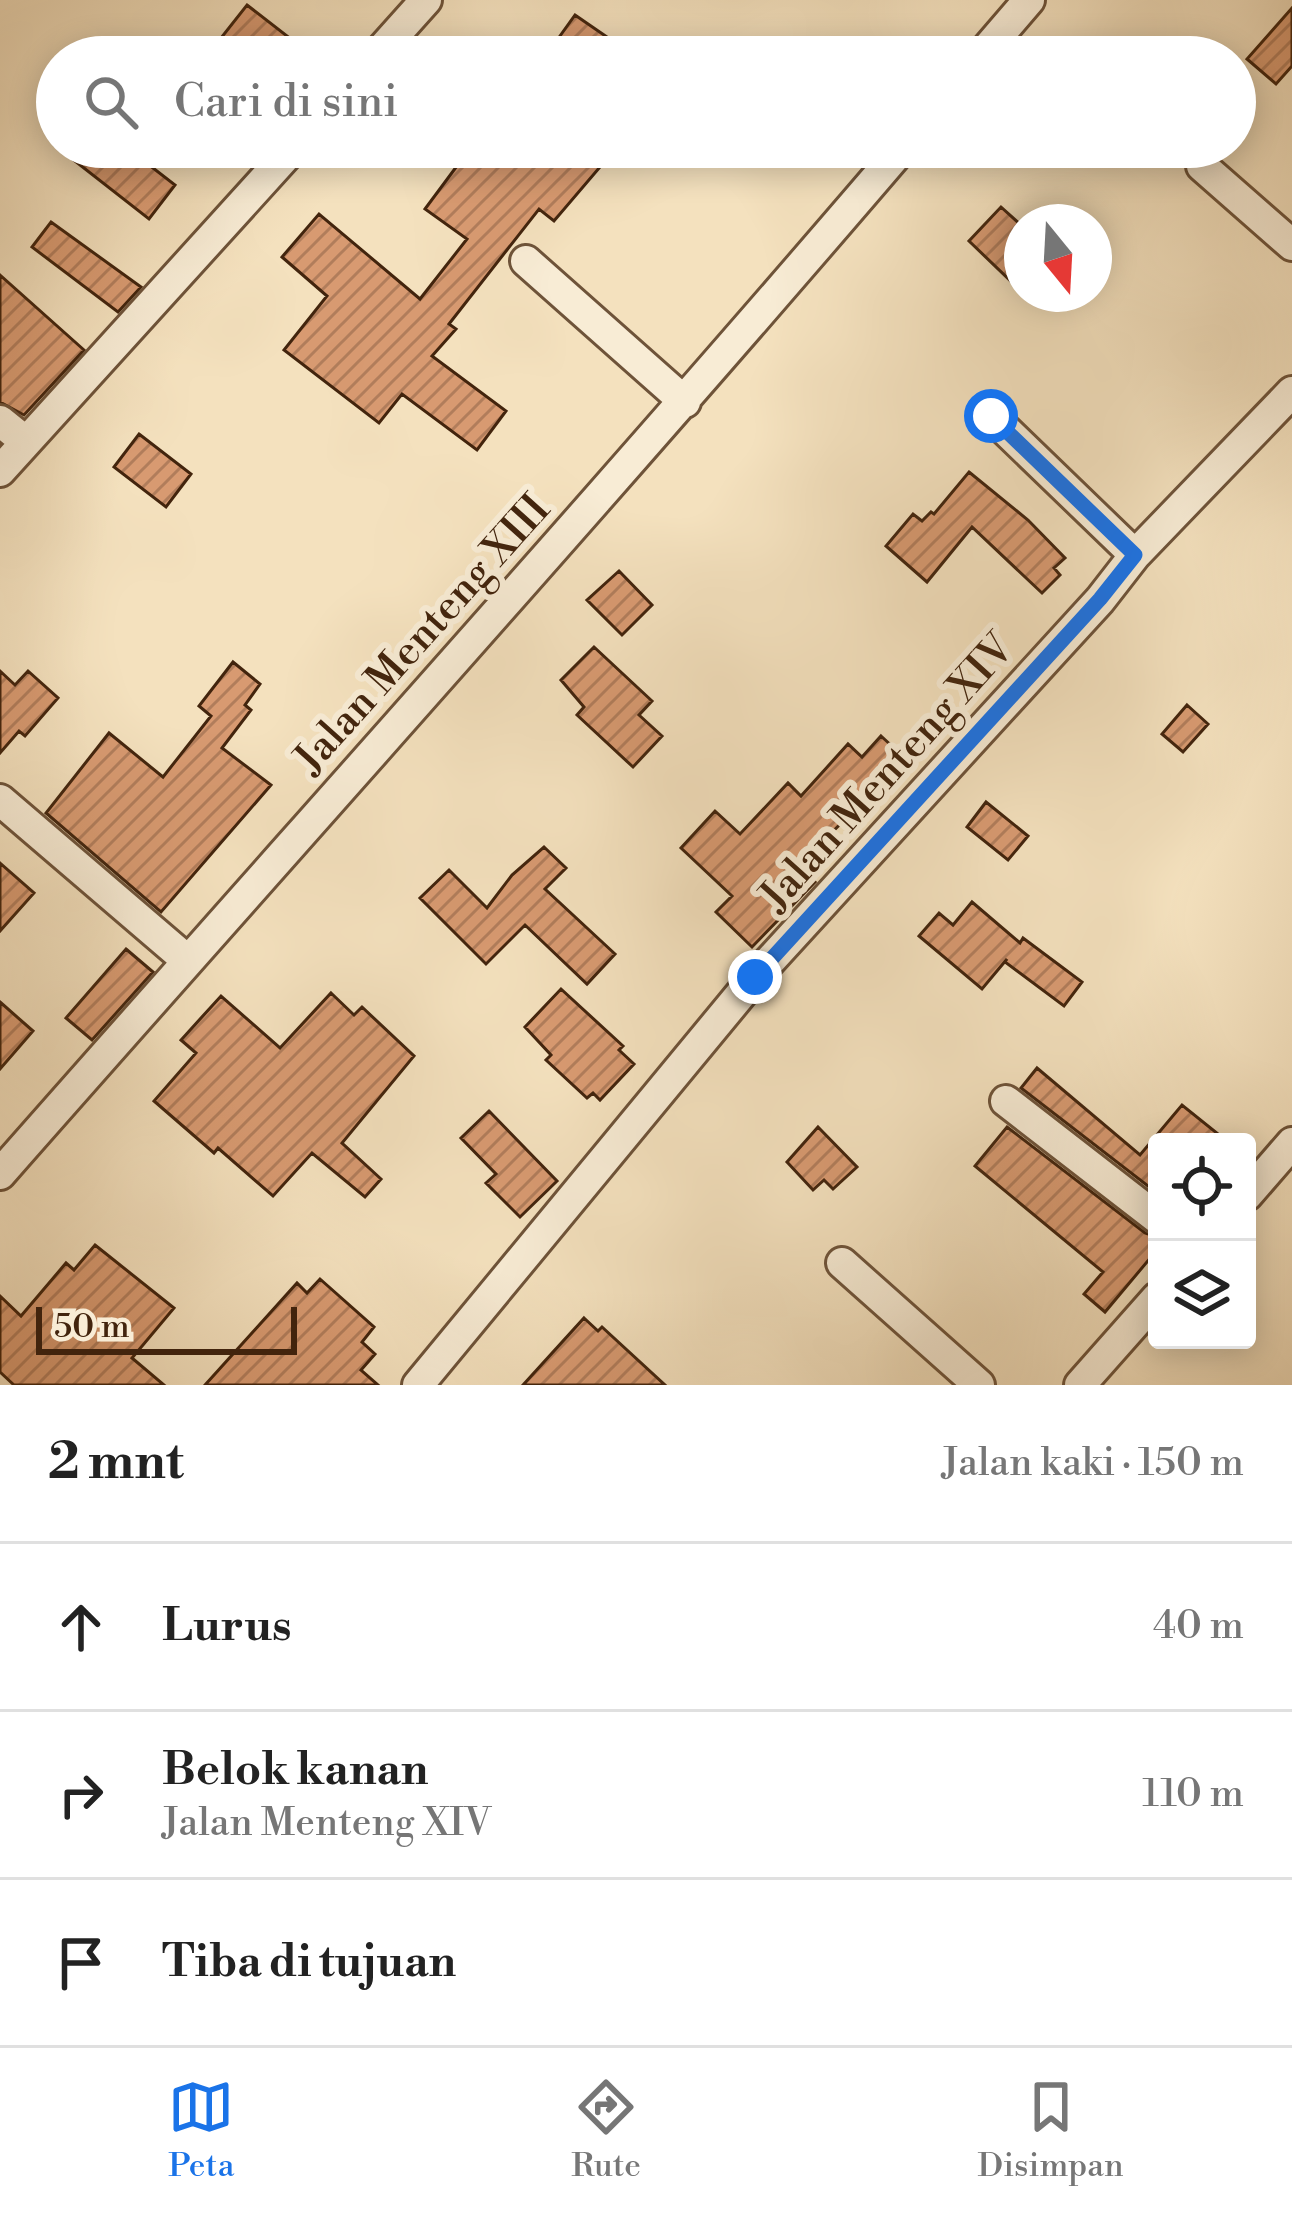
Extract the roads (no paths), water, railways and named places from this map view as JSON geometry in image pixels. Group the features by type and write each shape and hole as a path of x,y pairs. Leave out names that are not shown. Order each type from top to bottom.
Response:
{"street":[{"path":"394,36 426,0"},
{"path":"998,36 1029,0"},
{"path":"0,471 274,168"},
{"name":"Jalan Menteng XIII","path":"0,1174 685,402 885,168"},
{"path":"1204,168 1292,245"},
{"path":"526,261 685,402"},
{"name":"Jalan Menteng XIV","path":"418,1385 755,977 1135,555 1292,392"},
{"path":"991,416 1135,555"},
{"path":"0,421 26,442"},
{"path":"0,800 188,961"},
{"path":"1006,1101 1148,1211"},
{"path":"1256,1185 1292,1143"},
{"path":"842,1263 979,1385"},
{"path":"1080,1385 1148,1308"}]}
